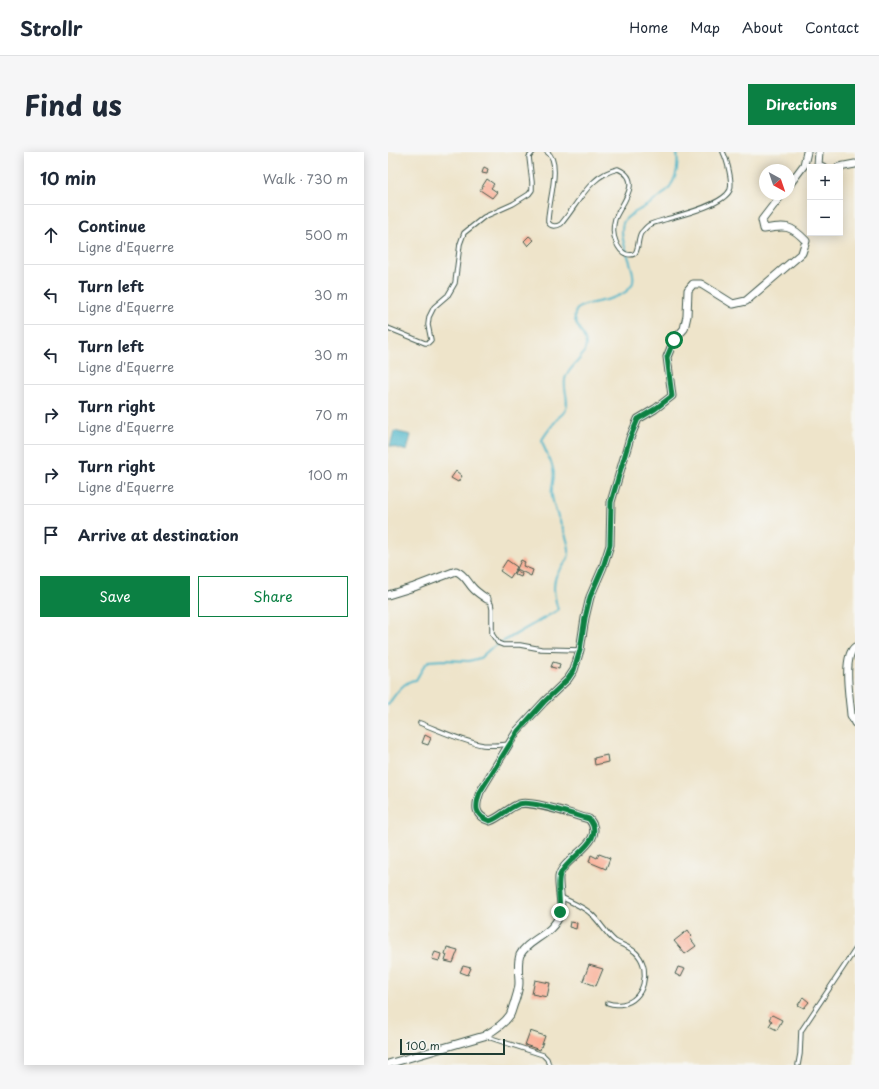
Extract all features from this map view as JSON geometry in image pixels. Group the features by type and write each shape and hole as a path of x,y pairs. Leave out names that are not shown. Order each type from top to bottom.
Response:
{"street":[{"path":"795,177 804,165 807,152"},
{"path":"818,164 819,152"},
{"path":"843,166 855,164"},
{"path":"388,1064 484,1036 495,1030 510,1015 519,989 520,956 523,950 550,930 556,922 560,912 559,876 566,864 584,849 594,833 593,824 589,819 528,804 520,804 490,821 483,819 477,810 476,802 480,792 518,731 544,702 568,679 574,670 580,650 590,597 603,567 610,545 611,502 630,438 638,419 655,409 672,396 667,357 674,340 684,329 687,316 688,290 692,284 701,284 733,304 746,301 802,253 806,241 796,230 779,226 764,229 762,220 777,200"},
{"path":"388,595 456,571 466,578 479,594 487,599"},
{"path":"855,647 847,664 852,715 855,723"}],"lane":[{"path":"388,328 428,344 431,340 428,325 429,317 434,306 448,295 455,283 460,244 464,233 484,217 513,204 530,194 532,190 532,182 529,157 533,152"},
{"path":"547,152 551,156 554,164 548,218 548,222 552,226 561,224 591,183 601,176 618,169 627,176 630,188 625,202 615,220 614,230 618,246 625,253 631,255 635,254 641,233 649,225 720,200 730,191 731,185 726,158 723,152"},
{"path":"487,599 491,604 492,610 492,634 498,643 503,645 520,645 541,649 580,650"},
{"path":"420,723 456,738 476,743 494,746 509,744"},
{"path":"560,897 591,914 615,941 635,951 644,964 645,973 642,990 635,999 628,1003 619,1005 612,1005 608,1003"},
{"path":"798,1065 801,1031 855,950"},
{"path":"484,1036 543,1055 547,1058 549,1065"}],"water":[{"path":"394,431 411,435 407,451 390,446"}],"building":[{"path":"484,167 488,169 487,174 482,173"},
{"path":"487,179 494,184 491,188 497,192 492,198 480,190"},
{"path":"529,236 534,240 528,246 524,241"},
{"path":"456,471 462,476 458,482 451,478"},
{"path":"507,560 517,567 510,578 500,571"},
{"path":"521,560 525,562 523,566 533,570 531,576 517,569"},
{"path":"516,570 522,574 521,577 514,574"},
{"path":"553,662 560,664 559,669 551,667"},
{"path":"425,735 431,738 428,745 422,743"},
{"path":"607,755 608,762 595,765 594,758"},
{"path":"599,854 610,858 606,869 589,862 591,855 597,858"},
{"path":"570,922 577,923 576,929 569,927"},
{"path":"688,930 692,936 690,938 696,946 685,954 674,941"},
{"path":"447,947 458,950 453,963 445,961"},
{"path":"435,952 441,954 439,961 432,959"},
{"path":"589,965 603,969 596,986 583,981"},
{"path":"463,966 471,968 468,975 460,972"},
{"path":"678,967 685,969 681,977 675,974"},
{"path":"535,980 550,983 547,997 532,994"},
{"path":"803,997 809,1002 804,1008 798,1005"},
{"path":"772,1015 782,1020 777,1030 769,1026 772,1021 769,1019"},
{"path":"530,1031 545,1036 540,1050 525,1045"}],"waterway":[{"path":"388,705 403,686 416,680 424,666 429,661 469,661 480,658 490,649 558,610 554,593 554,584 558,572 567,561 569,549 566,536 553,503 552,489 554,472 542,440 567,407 565,385 566,376 581,357 585,349 586,345 584,337 575,319 576,311 585,305 619,296 627,291 632,285 633,272 623,238 623,223 628,217 656,200 669,188 674,181 676,173 678,163 677,152"}],"route":[{"path":"560,912 559,876 566,864 584,849 594,833 593,824 589,819 536,805 520,804 490,821 483,819 477,810 476,802 480,792 518,731 544,702 568,679 574,670 580,650 590,597 603,567 610,545 611,502 618,474 638,419 655,409 672,396 667,357 674,340"}]}
